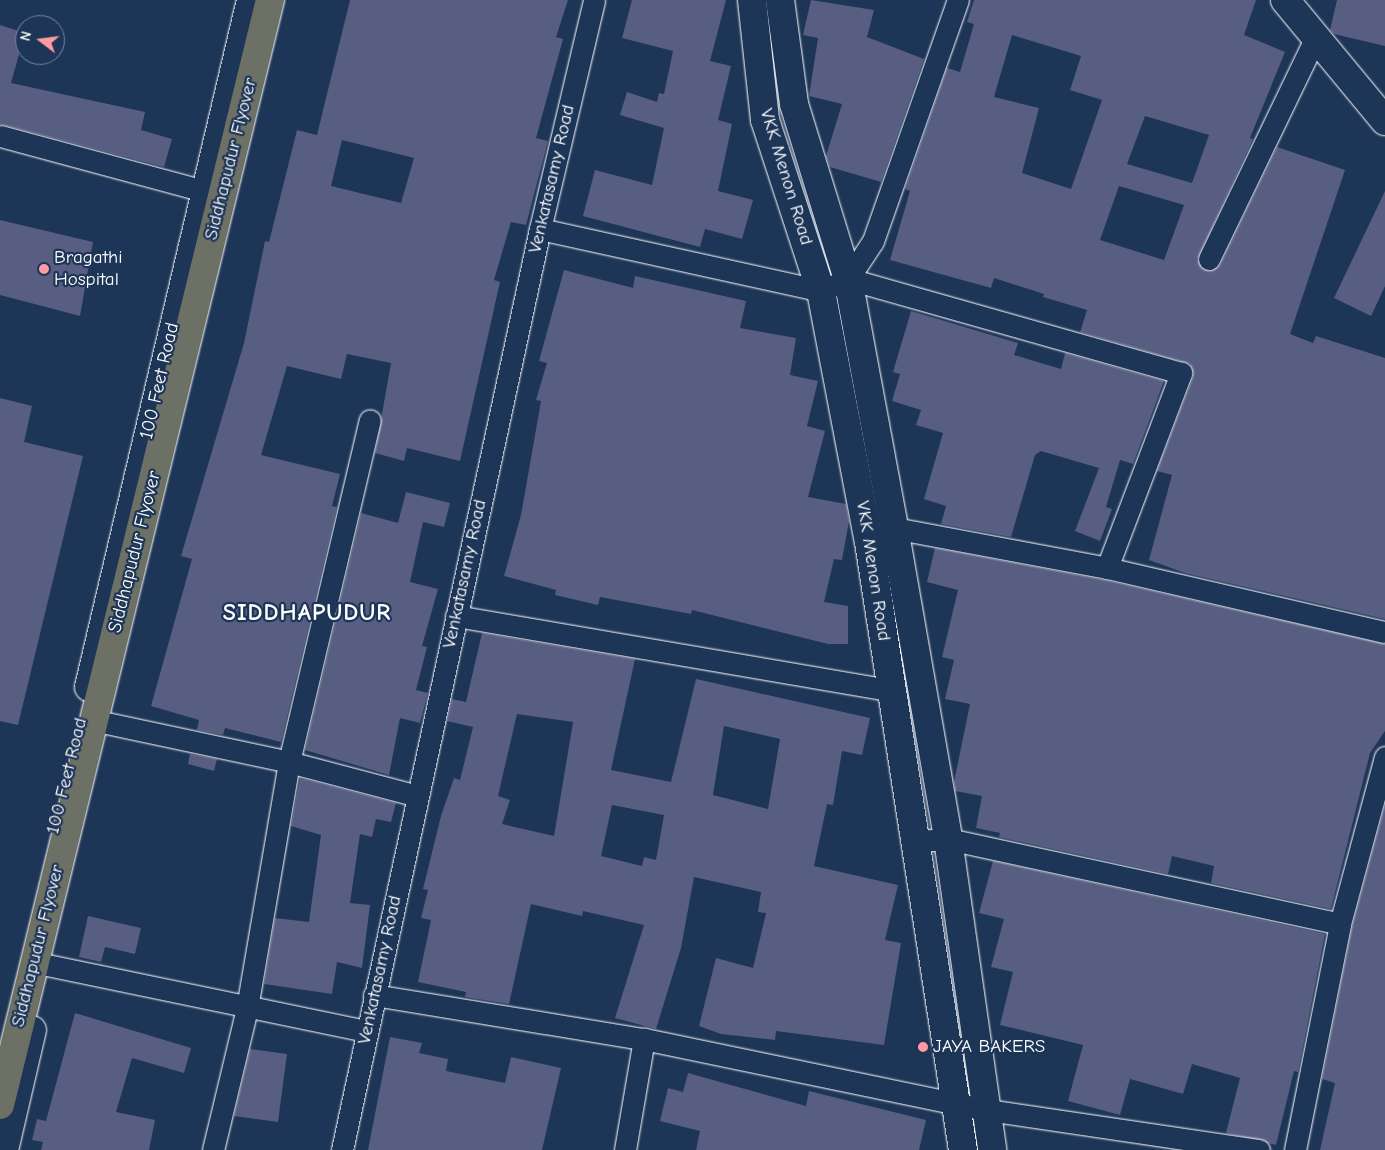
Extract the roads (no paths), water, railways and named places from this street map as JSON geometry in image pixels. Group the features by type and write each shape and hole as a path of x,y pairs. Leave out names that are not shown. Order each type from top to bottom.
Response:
{"main road":[{"name":"100 Feet Road","path":"0,1055 204,191 251,0"},
{"name":"Siddhapudur Flyover","path":"0,1104 270,0"},
{"name":"100 Feet Road","path":"4,1150 47,965 281,0"},
{"name":"VKK Menon Road","path":"752,0 765,120 821,291 869,542 891,690 918,841 963,1150"},
{"name":"VKK Menon Road","path":"780,0 794,104 848,279 894,528 948,839 992,1150"},
{"path":"1285,0 1381,108"}],"street":[{"name":"Venkatasamy Road","path":"342,1150 540,228 594,0"},
{"path":"540,228 821,291 848,279 873,241 958,0"},
{"path":"1209,259 1316,36"},
{"path":"0,136 204,191"},
{"path":"848,279 1181,373 1107,568"},
{"path":"213,1150 247,1008 289,762 370,420"},
{"path":"894,528 1107,568 1385,632"},
{"path":"456,616 891,690"},
{"path":"106,723 289,762 418,796"},
{"path":"1295,1150 1340,924 1385,757"},
{"path":"918,841 948,839 1340,924"},
{"path":"47,965 247,1008 367,1031"},
{"path":"374,994 644,1039 957,1105 1259,1150"},
{"path":"625,1150 644,1039"}],"place":[{"name":"Bragathi Hospital","path":"44,269"},
{"name":"JAYA BAKERS","path":"923,1047"}],"district":[{"name":"SIDDHAPUDUR","path":"307,613"}]}
